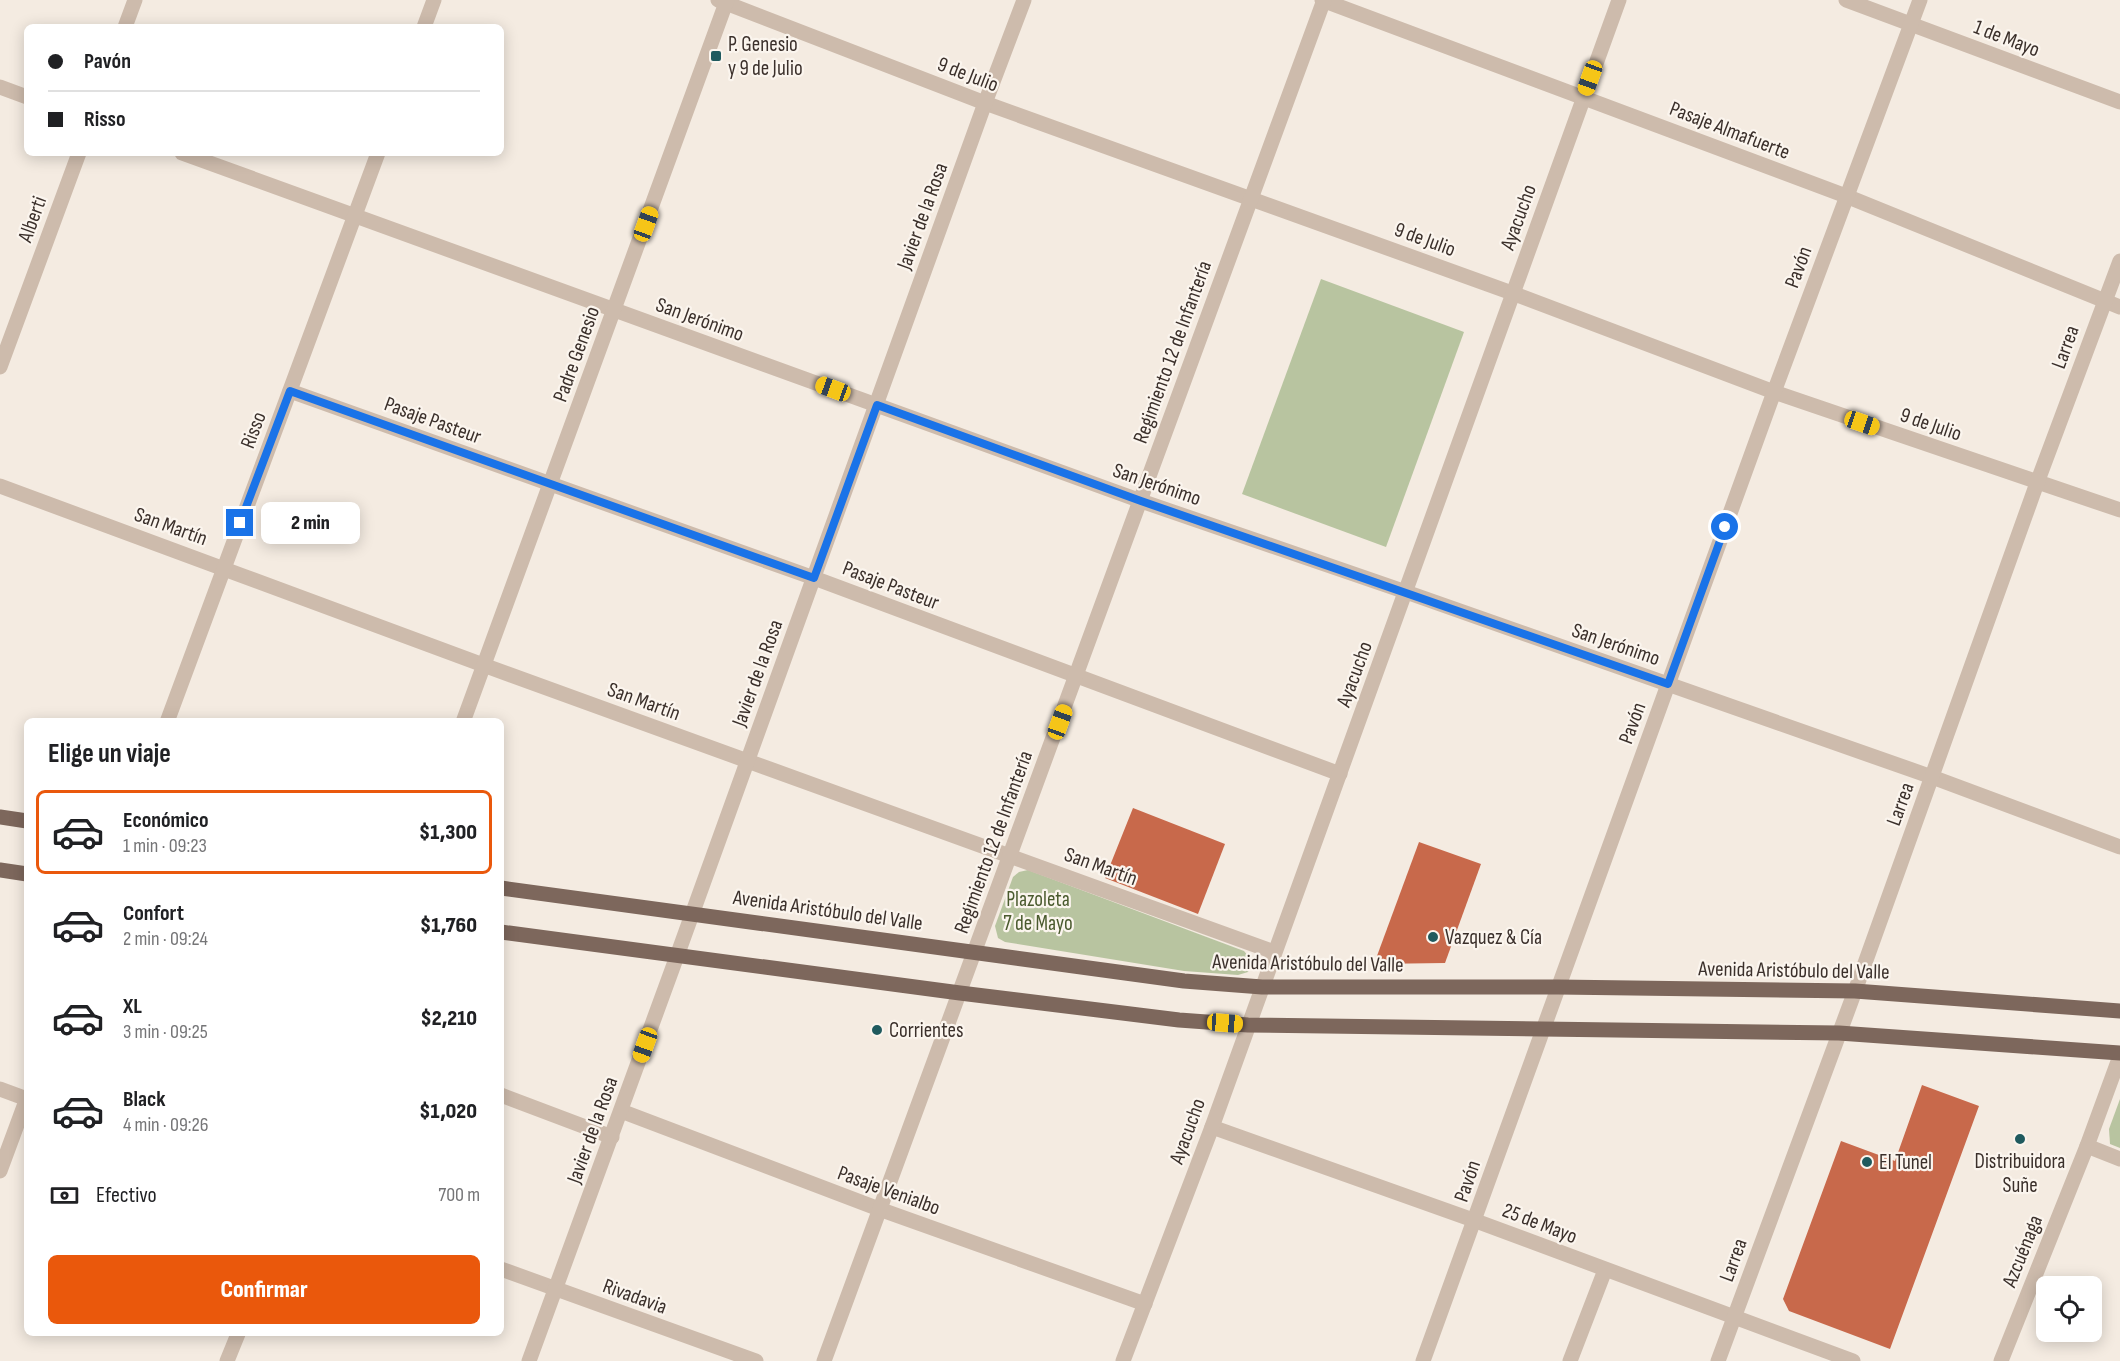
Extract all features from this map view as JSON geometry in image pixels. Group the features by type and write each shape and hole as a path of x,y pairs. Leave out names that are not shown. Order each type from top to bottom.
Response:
{"main road":[{"path":"0,817 24,821"},
{"path":"0,870 24,874"},
{"name":"Avenida Aristóbulo del Valle","path":"504,888 1184,981 1262,987 1558,987 1855,991 2120,1011"},
{"path":"504,932 1179,1020 1248,1025 1839,1034 2120,1054"}],"street":[{"path":"126,24 135,0"},
{"path":"425,24 434,0"},
{"name":"Javier de la Rosa","path":"529,1361 1024,0"},
{"name":"Pasaje Almafuerte","path":"1324,0 1846,196 2120,307"},
{"name":"Regimiento 12 de Infantería","path":"824,1361 1324,0"},
{"name":"Ayacucho","path":"1124,1361 1212,1126 1619,0"},
{"name":"1 de Mayo","path":"1846,0 2120,102"},
{"name":"Pavón","path":"1424,1361 1774,392 1920,0"},
{"name":"9 de Julio","path":"723,1 985,103 1512,293 1774,392 2120,510"},
{"name":"Padre Genesio","path":"464,718 615,310 723,1"},
{"path":"0,87 24,96"},
{"name":"Alberti","path":"0,367 78,156"},
{"name":"San Jerónimo","path":"190,156 1141,501 1932,777 2120,847"},
{"name":"Risso","path":"168,718 377,156"},
{"name":"Larrea","path":"1718,1361 2120,261"},
{"name":"Pasaje Pasteur","path":"290,391 814,578 1340,774"},
{"name":"San Martín","path":"0,486 483,665 1275,952"},
{"name":"Azcuénaga","path":"2001,1361 2087,1146 2120,1054"},
{"path":"0,1089 24,1097"},
{"path":"504,1096 612,1137"},
{"path":"0,1171 24,1106"},
{"name":"Pasaje Venialbo","path":"621,1111 879,1209 1145,1304"},
{"name":"25 de Mayo","path":"1212,1126 1476,1221 1852,1361"},
{"path":"2087,1146 2120,1159"},
{"name":"Rivadavia","path":"504,1270 756,1361"},
{"path":"1570,1361 1605,1270"},
{"path":"227,1361 237,1336"}],"green space":[{"path":"1321,279 1464,332 1386,547 1242,494"},
{"name":"Plazoleta 7 de Mayo","path":"1028,870 1244,951 1252,965 1248,972 1238,975 1184,971 1005,942 998,938 995,926 1013,877 1019,872"},
{"path":"2120,1099 2120,1148 2110,1144 2109,1129"}],"building":[{"path":"1133,808 1225,844 1198,914 1105,878"},
{"path":"1419,842 1481,864 1445,963 1374,964"},
{"path":"1922,1085 1979,1106 1890,1349 1789,1311 1783,1299 1841,1141 1895,1161"}],"place":[{"name":"P. Genesio y 9 de Julio","path":"716,56"},
{"name":"Vazquez & Cía","path":"1433,937"},
{"name":"Corrientes","path":"877,1030"},
{"name":"Distribuidora Suñe","path":"2020,1139"},
{"name":"El Tunel","path":"1867,1162"}],"route":[{"path":"240,523 290,391 814,578 877,405 1141,501 1668,684 1725,527"}]}
